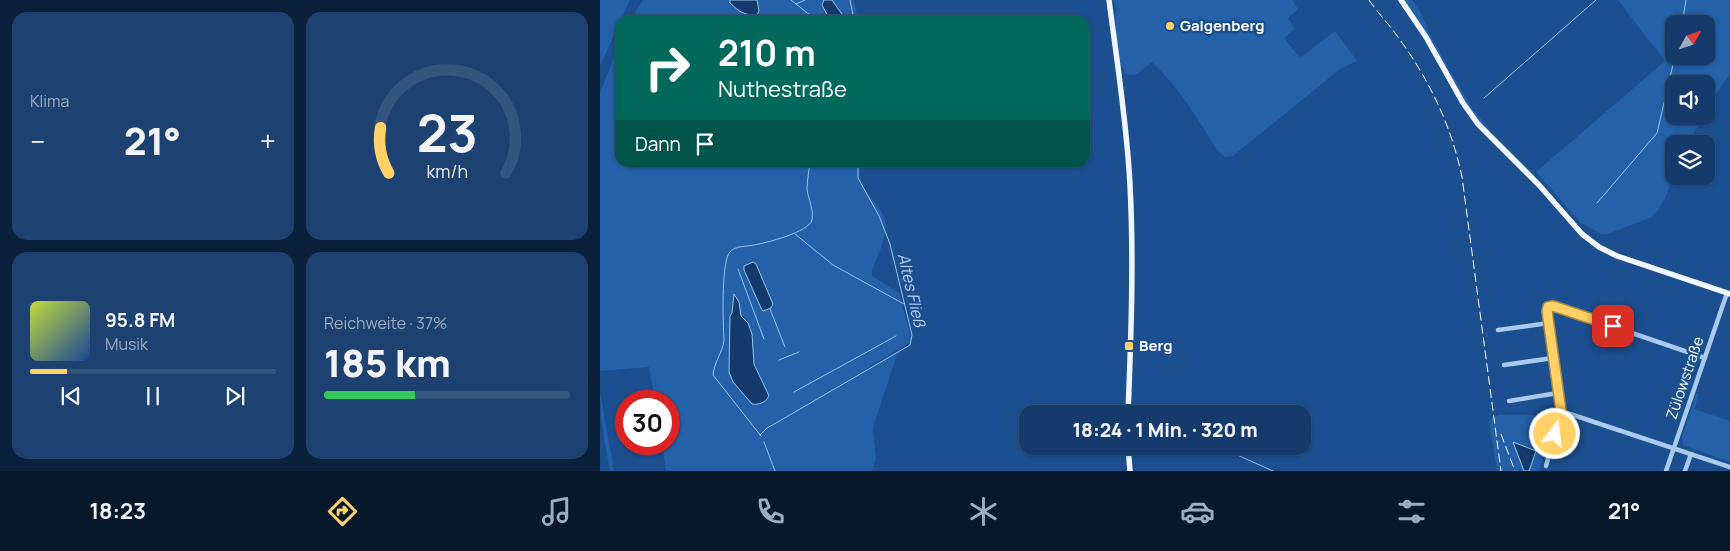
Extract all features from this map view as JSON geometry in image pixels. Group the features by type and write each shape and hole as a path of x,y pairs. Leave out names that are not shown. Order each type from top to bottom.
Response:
{"main road":[{"path":"1109,0 1128,155 1131,255 1131,351 1128,405"},
{"path":"1401,0 1463,103 1478,124 1539,185 1582,234 1599,247 1617,256 1728,293"},
{"path":"1129,455 1130,471"}],"street":[{"name":"Zülowstraße","path":"1666,471 1728,293"},
{"path":"1546,466 1561,411 1548,307 1553,306 1705,358"},
{"path":"1498,330 1549,323"},
{"path":"1504,365 1553,358"},
{"path":"1509,401 1558,393"},
{"path":"1561,411 1730,467"},
{"path":"1685,471 1691,454"}],"shaded area":[{"path":"600,0 630,0 623,15 615,15 615,33 600,66"},
{"path":"643,0 730,0 730,3 759,11 757,0 824,0 822,5 827,15 633,15"},
{"path":"730,0 757,0 759,11 757,15 745,14 730,3"},
{"path":"824,0 832,0 842,15 827,15 822,5"},
{"path":"832,0 854,0 857,15 842,15"},
{"path":"1113,0 1292,0 1298,9 1288,18 1295,29 1284,38 1300,58 1335,31 1357,61 1340,69 1233,156 1225,157 1217,150 1180,93 1152,62 1136,75 1127,75 1118,53 1115,13 1117,9"},
{"path":"1404,0 1412,0 1420,11 1430,35 1470,105 1491,132 1534,174 1534,177 1498,143 1473,115"},
{"path":"1618,0 1730,0 1730,74 1715,96 1715,75 1665,75 1665,125 1699,125 1692,135 1665,135 1665,185 1670,185 1663,202 1652,217 1608,234 1601,234 1581,223 1536,172 1665,61"},
{"path":"615,55 615,167 861,167 860,178 862,184 882,213 886,226 883,243 872,270 872,276 899,293 911,339 909,343 836,387 903,349 896,358 875,421 873,429 876,459 872,471 666,471 664,455 680,455 680,390 653,390 649,367 600,371 600,93","holes":["734,295 739,302 741,316 748,323 752,334 754,364 769,396 752,404 729,372 730,317"]},
{"path":"753,262 756,264 773,304 771,308 763,311 744,270 744,266"},
{"path":"734,294 739,302 741,316 748,323 752,334 754,364 769,396 764,402 759,404 752,404 733,382 729,372 730,316"},
{"path":"600,392 614,471 610,471 606,451"},
{"path":"1696,394 1699,394 1694,409 1730,421 1730,462 1683,445 1682,437"},
{"path":"1498,415 1555,415 1552,434 1539,471 1497,471 1489,421"},
{"path":"1513,442 1536,451 1529,471 1524,471"}],"waterway":[{"path":"791,0 810,15"},
{"path":"796,4 805,0"},
{"name":"Altes Fließ","path":"850,0 853,15"},
{"path":"1484,98 1596,0"},
{"path":"1684,15 1686,0"},
{"path":"1597,203 1657,133 1673,65"},
{"path":"761,436 713,375 724,341 723,296 726,260 731,250 777,239 795,233 809,224 812,220 812,208 807,189 809,167"},
{"name":"Altes Fließ","path":"760,435 767,428 910,345 912,335 890,244 879,216 858,178 858,167"},
{"path":"795,234 833,265 904,304"},
{"path":"738,269 764,339"},
{"path":"770,309 785,347"},
{"path":"794,392 896,336"},
{"path":"779,360 799,352"},
{"path":"764,442 775,471"},
{"path":"1237,455 1273,471"}],"railway":[{"path":"1369,0 1418,67 1437,102 1452,138 1462,177 1501,471"},
{"path":"1501,434 1515,471"}],"place":[{"name":"Galgenberg","path":"1170,26"},
{"name":"Berg","path":"1129,346"}],"route":[{"path":"1555,434 1561,411 1548,307 1553,306 1613,326"}]}
